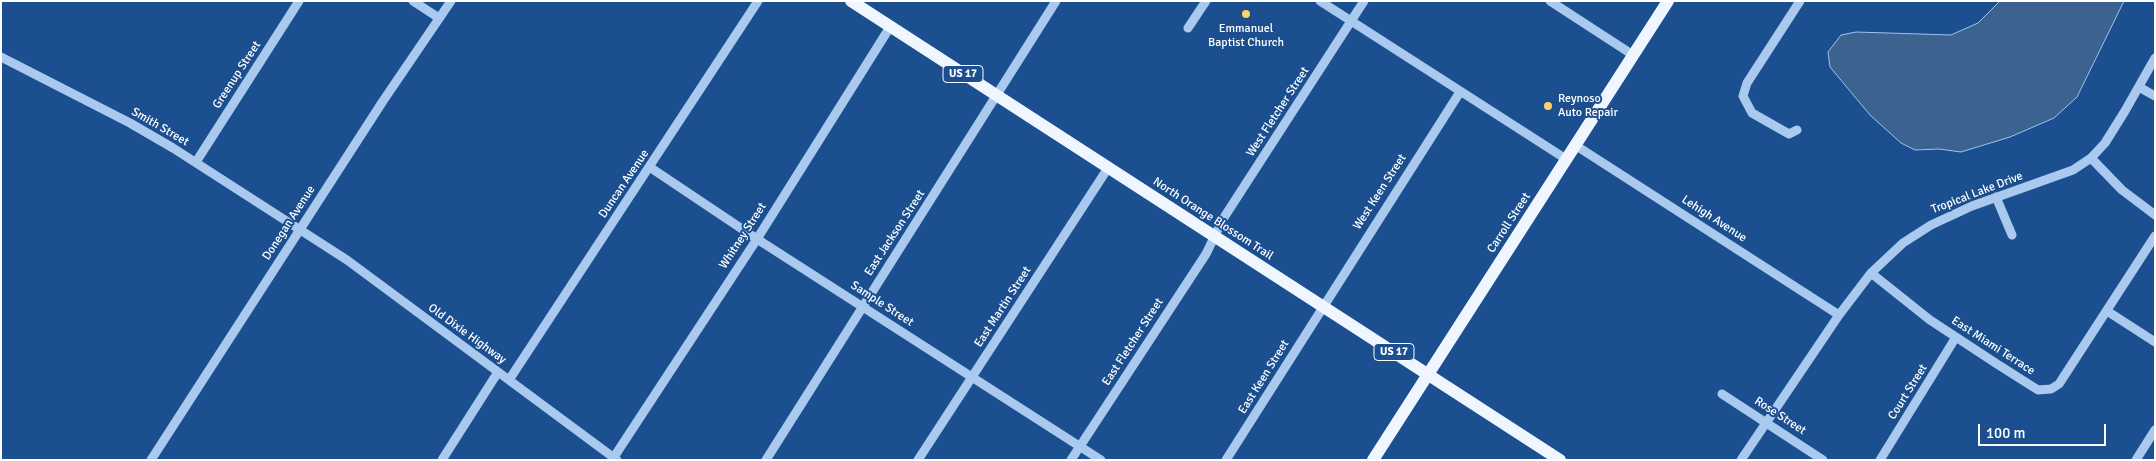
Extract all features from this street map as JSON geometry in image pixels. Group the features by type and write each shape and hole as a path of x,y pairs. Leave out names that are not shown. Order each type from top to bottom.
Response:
{"main road":[{"name":"North Orange Blossom Trail","path":"851,1 1560,460"},
{"name":"Carroll Street","path":"1373,460 1668,1"}],"street":[{"name":"Greenup Street","path":"196,162 299,1"},
{"path":"413,1 439,18"},
{"name":"Donegan Avenue","path":"151,460 451,1"},
{"name":"Duncan Avenue","path":"509,380 651,168 758,1"},
{"name":"East Jackson Street","path":"766,460 1056,1"},
{"path":"1188,28 1206,1"},
{"path":"1320,1 1566,159"},
{"name":"West Fletcher Street","path":"1214,236 1364,1"},
{"path":"1550,1 1633,55"},
{"path":"1798,130 1789,134 1752,113 1742,96 1747,83 1800,1"},
{"name":"Whitney Street","path":"616,458 890,27"},
{"name":"Smith Street","path":"1,57 130,123 196,162 300,230"},
{"name":"Tropical Lake Drive","path":"1741,460 1839,315 1871,273 1903,243 1931,225 1996,198 2073,170 2091,158 2104,143 2155,58"},
{"path":"2139,87 2155,96"},
{"name":"West Keen Street","path":"1323,306 1460,92"},
{"name":"Lehigh Avenue","path":"1575,145 1839,315"},
{"path":"2091,158 2122,190 2155,215"},
{"name":"Sample Street","path":"651,168 757,239 1101,460"},
{"name":"East Martin Street","path":"918,460 1108,168"},
{"path":"1996,198 2012,235"},
{"name":"Old Dixie Highway","path":"300,230 347,260 616,458"},
{"name":"East Fletcher Street","path":"1071,460 1206,254 1214,236"},
{"name":"East Miami Terrace","path":"1871,273 1923,314 2038,390 2051,389 2059,384 2155,236"},
{"name":"East Keen Street","path":"1226,460 1323,306"},
{"path":"2107,311 2155,342"},
{"name":"Court Street","path":"1880,460 1956,337"},
{"path":"442,460 498,372"},
{"name":"Rose Street","path":"1722,394 1823,460"},
{"path":"2136,460 2155,430"}],"water":[{"path":"2000,1 2124,1 2077,97 2054,118 2010,137 1961,152 1939,149 1915,150 1901,143 1870,115 1830,67 1828,52 1841,35 1856,32 1951,35 1978,23"}],"place":[{"name":"Emmanuel Baptist Church","path":"1246,14"},
{"name":"Reynoso Auto Repair","path":"1548,106"}]}
